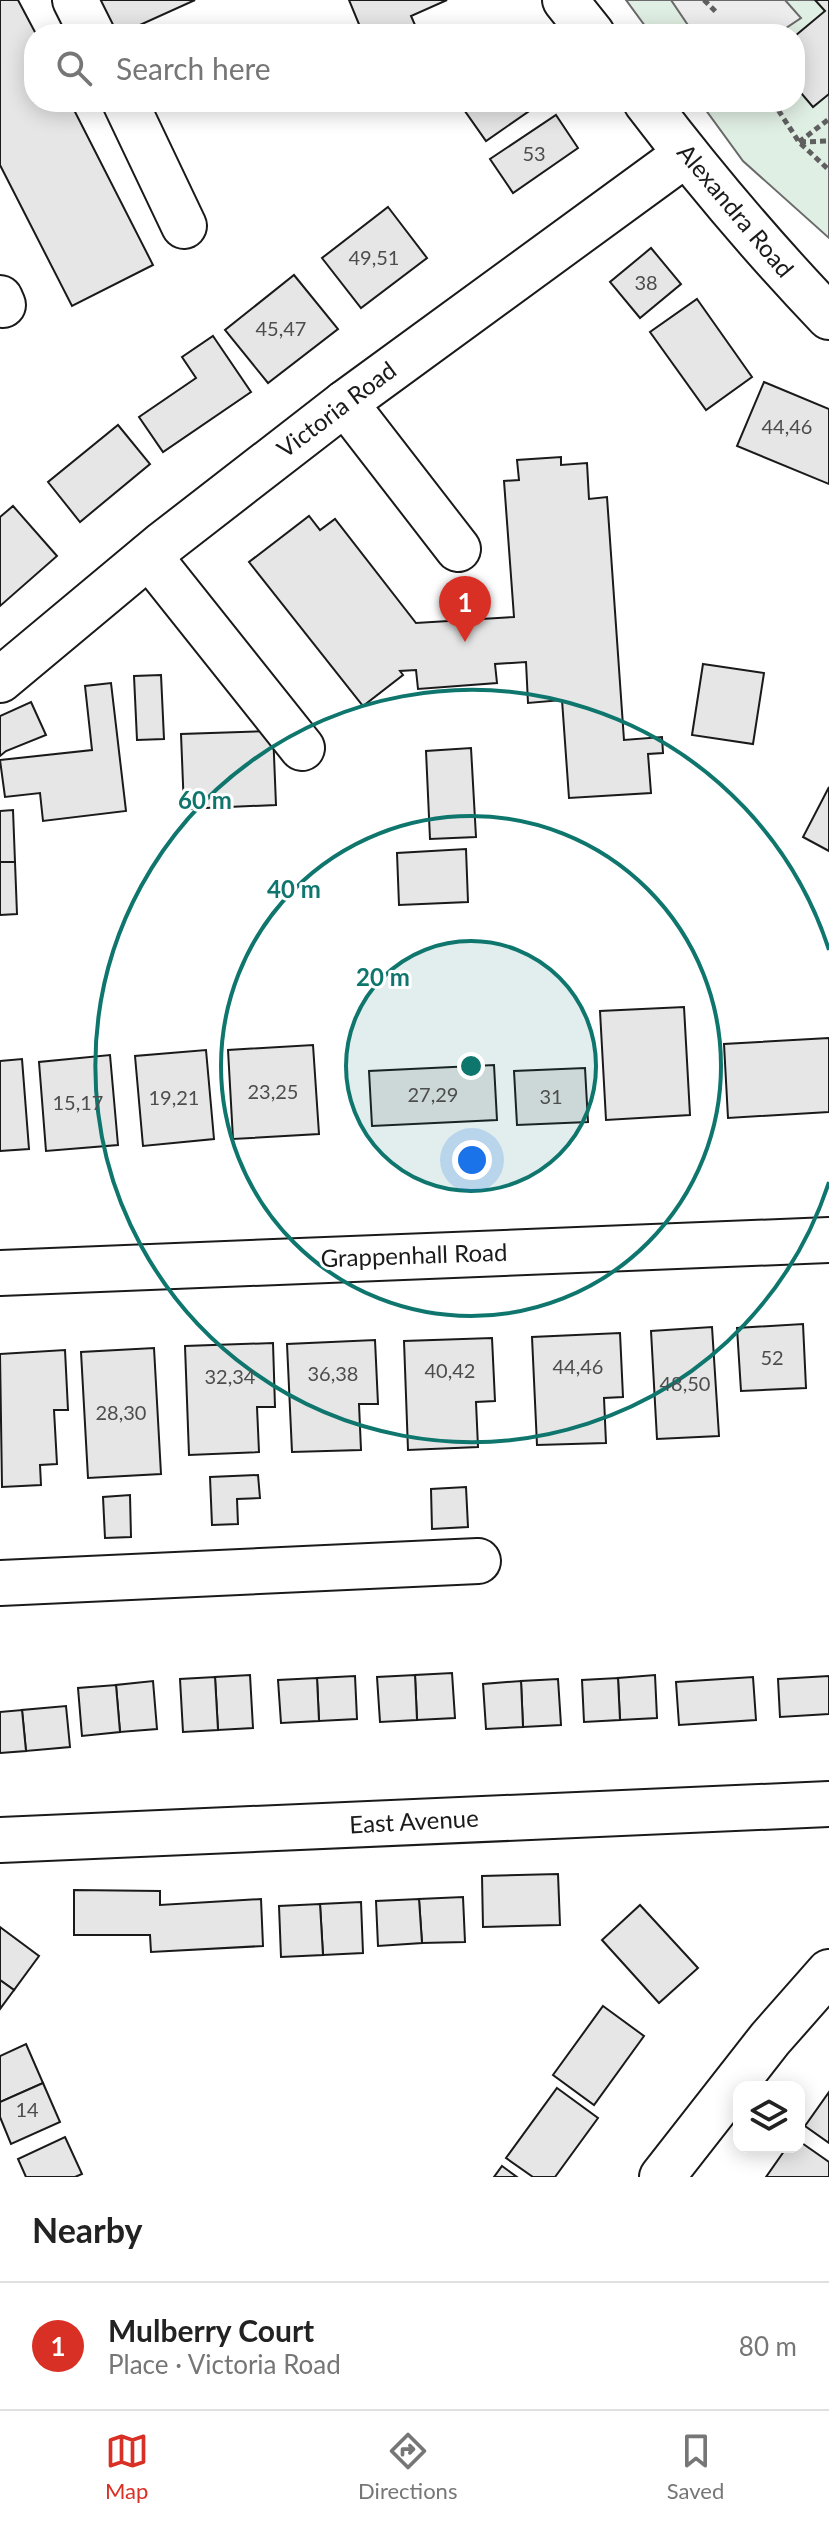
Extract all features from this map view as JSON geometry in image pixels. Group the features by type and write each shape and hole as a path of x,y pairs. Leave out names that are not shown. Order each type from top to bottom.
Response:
{"street":[{"path":"75,0 87,24"},
{"path":"565,0 584,24"},
{"path":"130,112 184,226"},
{"name":"Alexandra Road","path":"654,112 778,264 829,317"},
{"name":"Victoria Road","path":"0,680 149,556 345,403 686,154"},
{"path":"345,403 458,549"},
{"path":"149,556 302,748"},
{"name":"Grappenhall Road","path":"0,1273 829,1240"},
{"path":"0,1583 478,1561"},
{"name":"East Avenue","path":"0,1840 829,1804"},
{"path":"662,2177 770,2039 829,1972"}],"path":[{"path":"704,0 717,13"},
{"path":"780,112 799,142 829,170"},
{"path":"799,142 829,119"},
{"path":"799,142 829,141"}],"green space":[{"path":"626,0 829,0 829,238 743,161 707,112 805,112 805,24 644,24"}],"shaded area":[{"path":"671,0 785,0 801,18 792,24 687,24"}],"building":[{"path":"0,0 18,0 31,24 24,24 24,112 75,112 153,265 72,306 0,165"},
{"path":"89,0 195,0 142,24 100,24"},
{"path":"349,0 447,0 411,16 415,24 359,24"},
{"path":"815,0 829,0 829,94 813,107 805,98 805,28 825,11"},
{"path":"466,112 528,112 486,141"},
{"path":"556,115 578,148 513,193 490,159"},
{"path":"388,207 427,258 361,308 322,258"},
{"path":"651,248 681,284 640,318 610,282"},
{"path":"294,275 338,329 268,383 225,330"},
{"path":"697,299 752,377 706,410 650,332"},
{"path":"213,336 251,392 163,452 139,417 196,378 182,357"},
{"path":"764,382 829,409 829,484 737,446"},
{"path":"118,425 150,464 80,522 48,482"},
{"path":"561,457 561,465 587,463 589,499 607,497 624,740 662,737 663,753 648,754 651,793 569,798 562,700 528,703 526,662 495,664 497,683 418,689 416,670 400,671 403,675 363,706 249,562 309,516 320,530 335,519 416,623 514,617 504,481 519,480 517,460"},
{"path":"13,506 57,556 0,606 0,517"},
{"path":"703,664 764,673 753,744 692,735"},
{"path":"161,675 164,739 137,740 134,676"},
{"path":"111,683 126,811 43,821 40,793 5,797 0,760 92,750 85,686"},
{"path":"31,702 46,735 0,756 0,716"},
{"path":"273,731 276,805 184,809 181,734"},
{"path":"471,748 476,837 430,839 426,751"},
{"path":"829,787 829,851 803,837"},
{"path":"13,810 15,862 0,862 0,811"},
{"path":"466,849 468,902 399,905 397,853"},
{"path":"0,862 15,862 17,914 0,915"},
{"path":"684,1007 690,1115 606,1120 600,1011"},
{"path":"829,1038 829,1112 728,1118 724,1044"},
{"path":"313,1045 319,1134 233,1139 228,1050"},
{"path":"206,1050 214,1139 143,1146 135,1056"},
{"path":"110,1055 118,1145 46,1151 39,1062"},
{"path":"22,1059 29,1149 0,1151 0,1061"},
{"path":"494,1065 497,1120 372,1126 369,1071"},
{"path":"585,1068 588,1122 517,1125 514,1071"},
{"path":"803,1324 806,1388 741,1391 737,1328"},
{"path":"712,1327 719,1436 657,1439 651,1331"},
{"path":"620,1333 623,1397 604,1398 606,1443 537,1445 532,1337"},
{"path":"492,1338 495,1401 476,1402 478,1447 408,1450 404,1341"},
{"path":"375,1340 378,1404 359,1404 361,1450 292,1452 287,1344"},
{"path":"273,1343 275,1407 257,1407 259,1452 189,1455 185,1346"},
{"path":"154,1348 161,1474 88,1478 81,1352"},
{"path":"65,1350 68,1410 54,1410 57,1464 40,1465 41,1485 2,1487 0,1354"},
{"path":"258,1475 260,1498 237,1499 238,1524 212,1525 210,1477"},
{"path":"466,1487 468,1527 432,1529 431,1489"},
{"path":"130,1495 131,1537 105,1538 103,1497"},
{"path":"452,1673 455,1718 417,1720 415,1675"},
{"path":"250,1675 253,1728 218,1730 215,1677"},
{"path":"415,1675 417,1720 380,1722 377,1677"},
{"path":"655,1675 657,1718 620,1720 618,1678"},
{"path":"355,1676 357,1719 319,1721 317,1678"},
{"path":"829,1676 829,1714 780,1717 778,1679"},
{"path":"215,1677 218,1730 183,1732 180,1679"},
{"path":"753,1677 756,1720 679,1725 676,1682"},
{"path":"317,1678 319,1721 281,1723 278,1680"},
{"path":"618,1678 620,1720 584,1722 582,1680"},
{"path":"558,1679 561,1725 523,1727 521,1681"},
{"path":"153,1681 157,1729 120,1732 116,1685"},
{"path":"521,1681 523,1727 486,1729 483,1684"},
{"path":"116,1685 120,1732 82,1736 78,1688"},
{"path":"66,1706 70,1747 26,1751 22,1710"},
{"path":"22,1710 26,1751 0,1753 0,1712"},
{"path":"558,1874 560,1925 483,1927 482,1876"},
{"path":"74,1890 160,1891 160,1905 261,1899 263,1946 151,1952 150,1935 74,1935"},
{"path":"463,1897 465,1942 422,1943 419,1899"},
{"path":"419,1899 422,1943 378,1946 376,1901"},
{"path":"361,1902 363,1953 323,1955 320,1904"},
{"path":"320,1904 323,1955 281,1957 279,1906"},
{"path":"640,1905 698,1968 659,2003 602,1940"},
{"path":"0,1927 39,1956 14,1990 0,1980"},
{"path":"0,1980 14,1990 0,2009"},
{"path":"603,2006 644,2036 594,2105 553,2075"},
{"path":"26,2044 43,2083 0,2102 0,2056"},
{"path":"43,2083 60,2122 11,2144 0,2117 0,2102"},
{"path":"557,2088 598,2118 555,2177 533,2177 506,2158"},
{"path":"829,2092 829,2143 805,2126"},
{"path":"65,2137 82,2174 75,2177 26,2177 18,2159"},
{"path":"805,2145 829,2162 829,2177 766,2177 783,2153 805,2153"},
{"path":"502,2166 517,2177 494,2177"}],"place":[{"name":"Mulberry Court","path":"465,642"}]}
